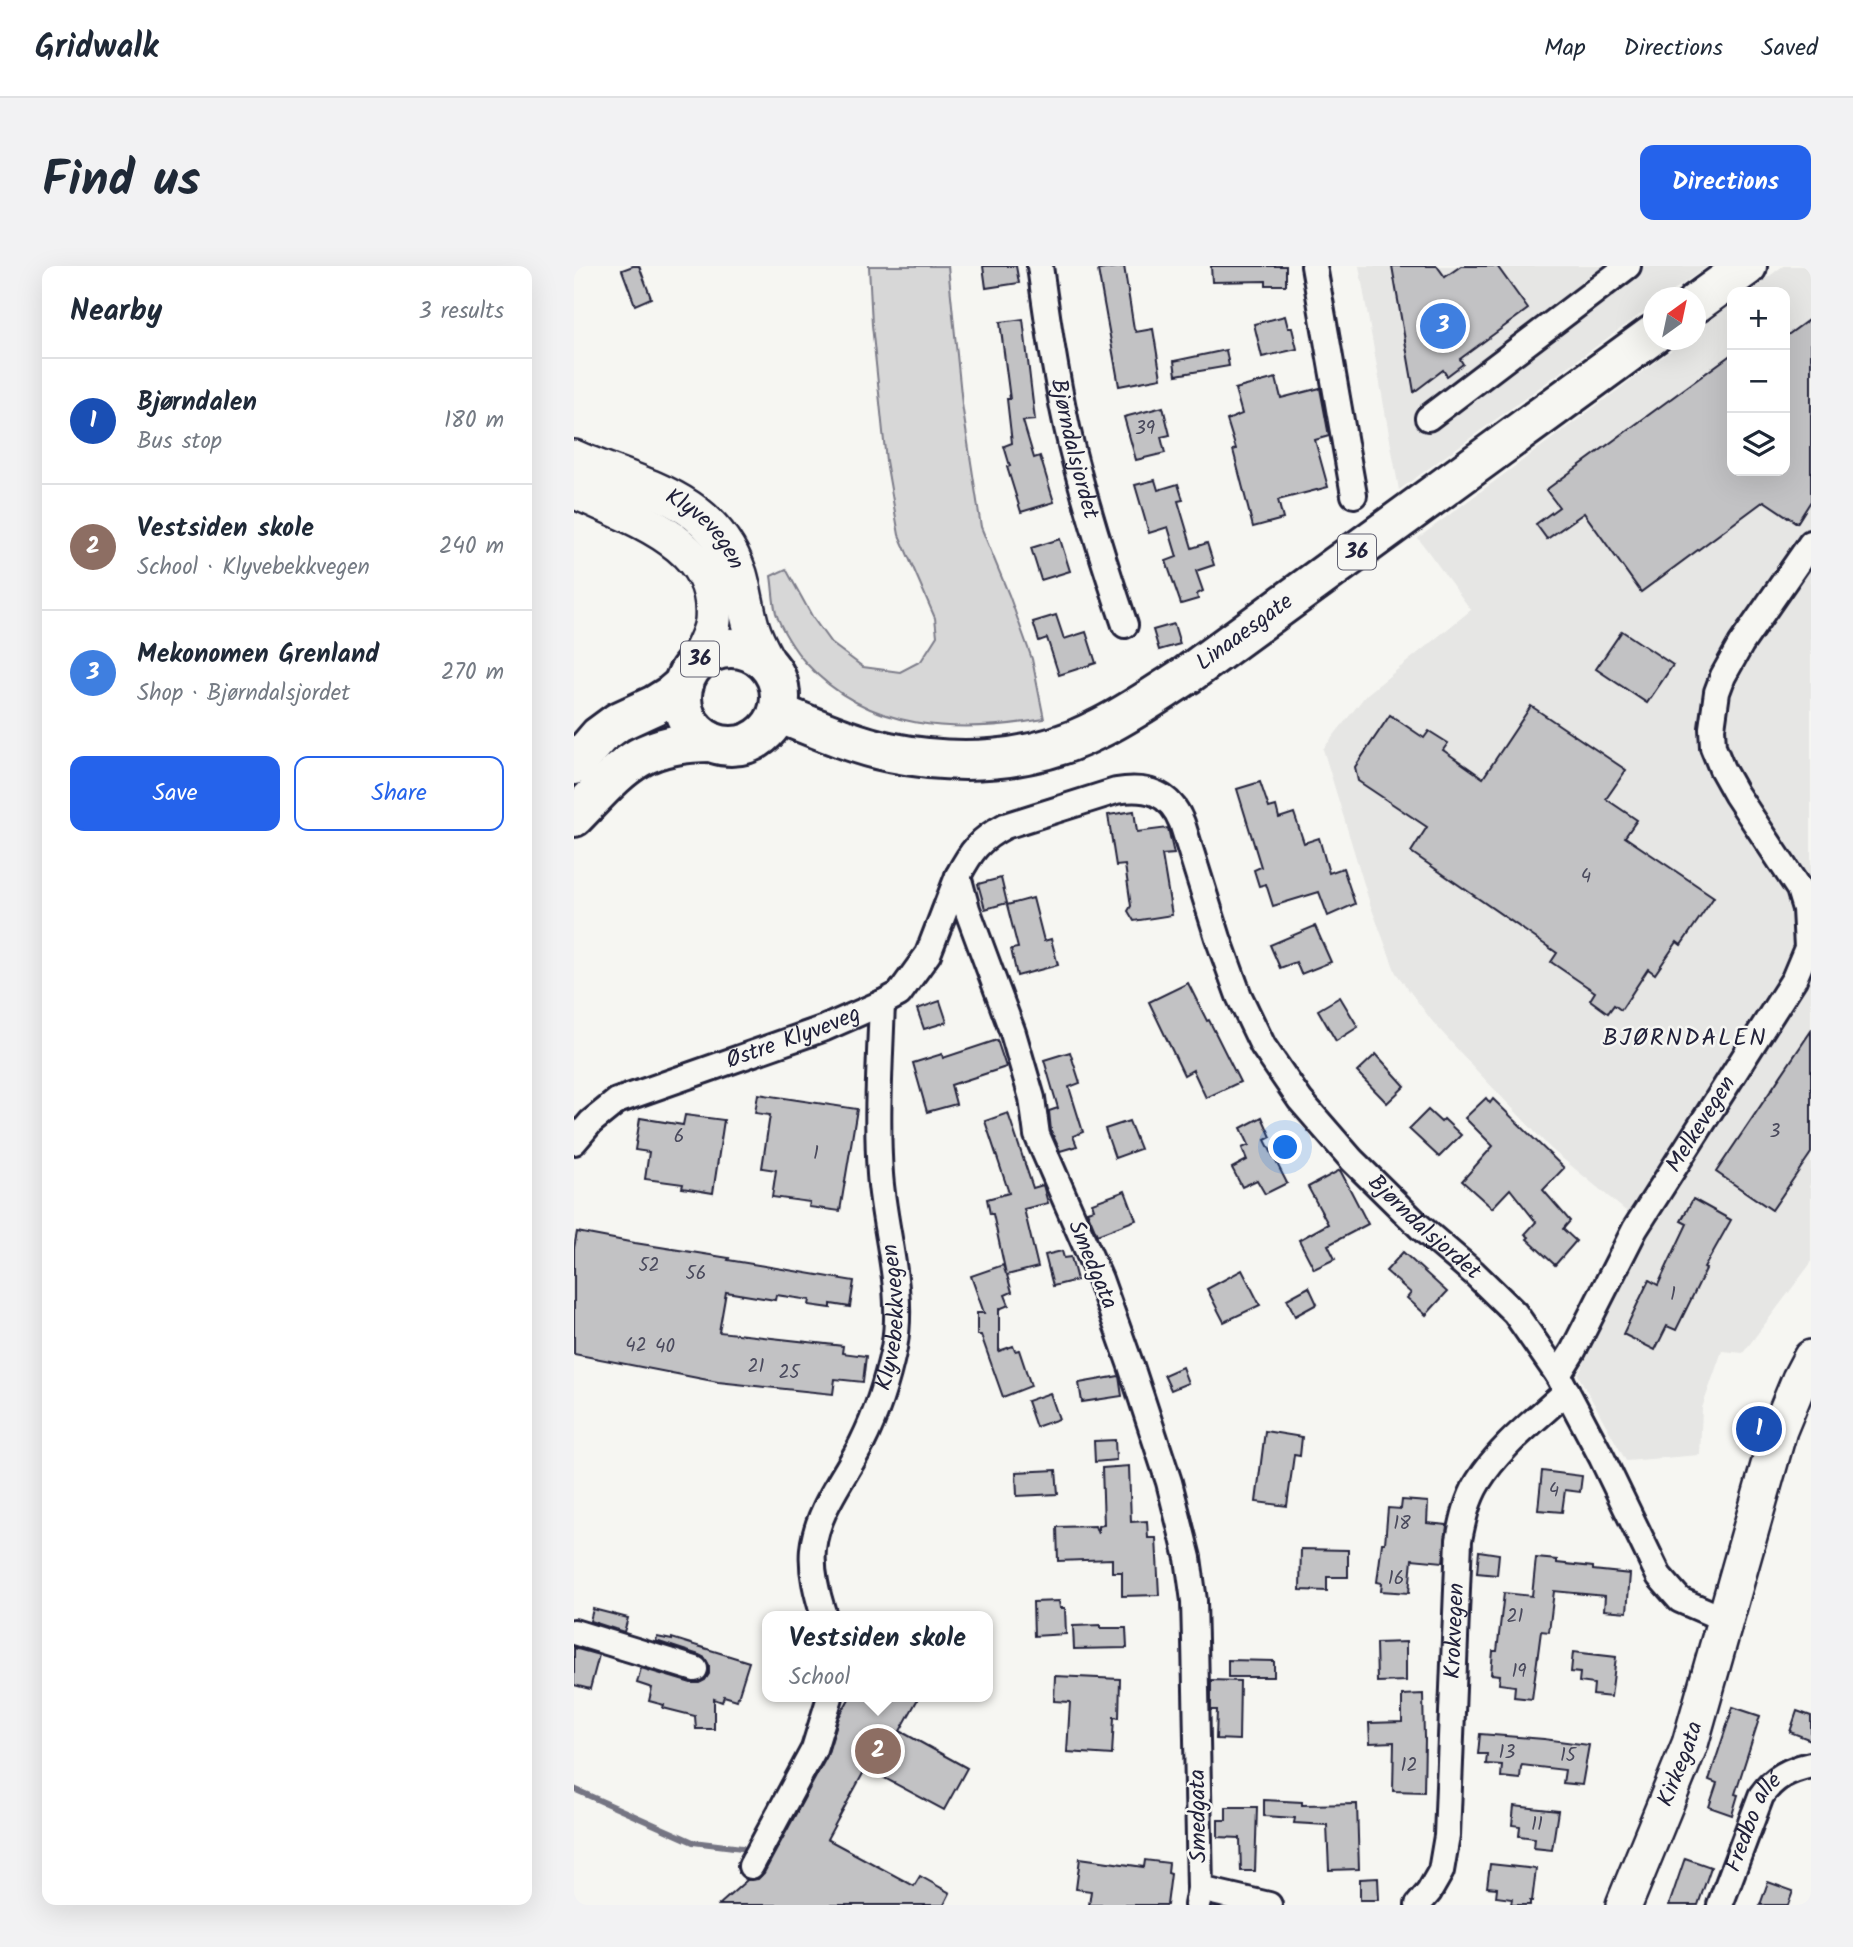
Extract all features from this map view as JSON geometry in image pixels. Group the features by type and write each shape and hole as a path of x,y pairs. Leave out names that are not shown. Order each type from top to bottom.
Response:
{"highway":[{"path":"1706,296 1746,266"},
{"name":"Linaaesgate","path":"778,713 888,752 944,760 1022,756 1095,731 1134,710 1187,675 1643,342"},
{"name":"36","path":"574,765 599,736 618,722 671,695 710,653 726,648 742,649 757,655 769,665"},
{"path":"574,817 621,769 661,747 710,742 738,747 763,736 772,726 781,701 776,676 769,665"},
{"name":"36","path":"690,673 682,698 684,712 699,735 710,742"}],"street":[{"name":"Bjørndalsjordet","path":"1040,266 1051,346 1071,445 1102,557 1125,625"},
{"path":"1314,266 1354,495"},
{"path":"1428,418 1628,266"},
{"name":"Klyvevegen","path":"574,458 671,497 694,510 716,532 731,555 753,633 769,665"},
{"name":"Klyvevegen","path":"574,490 652,526 690,554 700,568 709,587 713,624 690,673"},
{"name":"Melkevegen","path":"1563,1383 1573,1351 1634,1229 1794,979 1809,949 1805,909 1799,889 1722,769 1713,747 1712,728 1717,692 1723,676 1741,644 1811,543"},
{"name":"Bjørndalsjordet","path":"958,876 968,856 978,844 1005,826 1124,790 1144,790 1170,802 1177,810 1182,823 1239,996 1263,1046 1300,1100 1352,1160 1420,1227 1474,1273 1515,1313 1542,1348 1563,1383 1658,1576 1680,1600 1724,1619"},
{"name":"Østre Klyveveg","path":"574,1143 591,1122 617,1101 825,1028 899,994 928,954 958,876"},
{"name":"Smedgata","path":"958,876 967,909 1013,1033 1032,1098 1037,1135 1100,1279 1169,1482 1188,1558 1194,1601 1199,1897"},
{"name":"Klyvebekkvegen","path":"823,1611 812,1571 817,1525 876,1414 894,1345 896,1286 880,1173 882,1003"},
{"name":"Kirkegata","path":"1624,1905 1689,1744 1779,1430 1811,1358"},
{"name":"Krokvegen","path":"1418,1905 1441,1871 1447,1836 1459,1540 1466,1509 1477,1484 1491,1463 1563,1383"},
{"path":"574,1632 695,1669"},
{"path":"751,1866 814,1749 828,1702"},
{"name":"Fredbo allé","path":"1720,1905 1761,1796 1770,1783 1782,1774 1811,1765"},
{"path":"1199,1897 1269,1905"}],"shaded area":[{"path":"869,266 948,266 962,404 981,527 1032,659 1044,719 1012,724 948,726 886,715 857,703 831,686 802,658 778,619 771,576 786,569 813,618 831,643 863,667 900,672 921,661 937,636 935,618 899,535 886,461 872,325"},
{"path":"1359,266 1708,266 1678,287 1643,287 1643,312 1399,490"},
{"path":"1783,266 1811,266 1811,1263 1743,1353 1722,1351 1702,1408 1700,1455 1626,1461 1578,1375 1650,1231 1551,1149 1432,1021 1396,973 1370,904 1323,749 1366,695 1471,610 1418,538 1672,350 1706,350 1706,324 1727,308 1727,476 1790,476 1790,287 1755,287"}],"building":[{"path":"639,266 651,298 635,305 622,270"},
{"path":"983,266 1016,266 1019,283 986,288"},
{"path":"1124,266 1134,329 1136,332 1153,329 1161,378 1119,386 1098,270"},
{"path":"1211,266 1286,266 1286,285 1266,285 1266,281 1212,282"},
{"path":"1392,266 1437,266 1445,277 1461,266 1497,266 1528,309 1460,359 1463,364 1447,376 1443,370 1414,392"},
{"path":"1285,316 1288,328 1292,328 1297,349 1262,357 1254,324"},
{"path":"1811,318 1811,501 1797,523 1764,501 1641,592 1584,513 1547,539 1536,524 1559,507 1546,490 1727,358 1727,476 1790,476 1790,333"},
{"path":"1023,319 1035,420 1023,421 1034,458 1040,456 1054,502 1021,512 1007,467 1010,466 1004,446 1012,443 1007,399 1010,399 1000,322"},
{"path":"1226,350 1229,366 1176,375 1174,361"},
{"path":"1276,378 1281,398 1320,388 1329,436 1315,440 1328,487 1278,500 1283,519 1253,527 1227,420 1242,414 1235,389"},
{"path":"1163,407 1170,435 1161,437 1165,453 1136,460 1124,417"},
{"path":"1155,480 1158,490 1178,484 1183,500 1178,501 1192,548 1207,543 1214,565 1196,571 1203,591 1197,594 1198,599 1181,604 1166,561 1177,557 1168,527 1149,533 1135,485"},
{"path":"1060,539 1070,571 1041,580 1031,548"},
{"path":"1056,615 1064,639 1086,632 1096,663 1059,675 1047,638 1039,641 1033,622"},
{"path":"1174,624 1180,644 1159,650 1153,630"},
{"path":"1622,631 1673,665 1647,703 1596,669"},
{"path":"1531,706 1626,770 1606,799 1637,820 1625,837 1714,897 1681,945 1677,942 1655,974 1648,969 1621,1010 1614,1005 1608,1013 1590,1000 1595,992 1551,962 1557,953 1411,852 1427,827 1358,781 1355,767 1390,715 1424,738 1429,731 1448,743 1443,750 1483,778"},
{"path":"1260,782 1269,808 1276,806 1279,818 1294,813 1304,843 1319,838 1329,873 1343,868 1355,904 1328,916 1319,892 1273,906 1266,884 1259,886 1254,870 1261,867 1237,789"},
{"path":"1134,811 1137,832 1168,828 1174,854 1162,855 1172,915 1134,921 1128,911 1131,906 1125,865 1116,866 1108,815"},
{"path":"1001,878 1007,903 985,909 978,884"},
{"path":"1033,898 1044,941 1051,939 1058,965 1017,976 1011,949 1018,948 1007,905"},
{"path":"1315,926 1331,962 1301,974 1296,962 1280,968 1270,945"},
{"path":"1188,983 1240,1082 1206,1098 1193,1070 1184,1075 1149,1002"},
{"path":"1340,997 1358,1027 1336,1041 1318,1010"},
{"path":"940,1001 947,1022 924,1029 917,1009"},
{"path":"1811,1031 1811,1153 1772,1210 1716,1172"},
{"path":"997,1040 1006,1067 951,1085 956,1104 927,1112 913,1063 942,1054 943,1058"},
{"path":"1070,1052 1080,1083 1069,1087 1083,1132 1073,1136 1077,1146 1060,1151 1051,1131 1049,1111 1058,1108 1044,1060"},
{"path":"1376,1054 1405,1086 1387,1103 1357,1072"},
{"path":"758,1094 857,1109 840,1211 809,1207 810,1202 772,1197 776,1170 762,1168 770,1115 755,1113"},
{"path":"1486,1098 1490,1103 1493,1099 1564,1168 1543,1190 1570,1221 1563,1229 1576,1241 1555,1265 1527,1239 1529,1237 1525,1234 1536,1222 1510,1189 1492,1208 1462,1181 1493,1146 1465,1118"},
{"path":"1428,1110 1441,1122 1444,1119 1461,1135 1439,1157 1409,1129"},
{"path":"1008,1113 1033,1188 1043,1185 1048,1203 1024,1209 1038,1267 1007,1275 1012,1292 1005,1295 1009,1305 999,1309 999,1351 1013,1346 1015,1351 1019,1350 1031,1386 1003,1397 981,1335 977,1335 977,1313 984,1313 971,1276 1003,1265 1006,1274 993,1214 990,1214 987,1199 1009,1193 985,1121"},
{"path":"685,1115 724,1120 713,1193 682,1188 683,1184 645,1179 649,1152 635,1150 640,1118 683,1125"},
{"path":"1262,1117 1271,1137 1265,1140 1287,1183 1265,1194 1257,1180 1242,1187 1232,1168 1247,1160 1242,1148 1249,1145 1241,1128"},
{"path":"1129,1121 1140,1149 1115,1158 1105,1129"},
{"path":"1340,1170 1368,1224 1328,1245 1335,1259 1314,1269 1299,1240 1328,1224 1308,1187"},
{"path":"1125,1191 1136,1220 1097,1235 1087,1211 1094,1209 1092,1203"},
{"path":"1693,1199 1731,1220 1704,1268 1706,1269 1676,1330 1667,1326 1655,1350 1623,1334 1649,1280 1658,1285 1687,1224 1681,1221"},
{"path":"577,1232 854,1281 850,1307 831,1304 831,1308 809,1305 810,1300 776,1295 775,1300 726,1292 719,1332 843,1346 842,1353 866,1356 863,1382 835,1379 833,1394 718,1382 574,1354 574,1248"},
{"path":"1062,1251 1064,1258 1071,1257 1077,1280 1053,1286 1045,1255"},
{"path":"1403,1252 1447,1292 1426,1315 1407,1298 1411,1293 1386,1271"},
{"path":"1242,1270 1260,1305 1224,1322 1207,1289"},
{"path":"1309,1287 1317,1304 1295,1316 1287,1299"},
{"path":"1182,1367 1188,1383 1171,1390 1164,1375"},
{"path":"1119,1376 1122,1396 1082,1402 1079,1383"},
{"path":"1050,1393 1059,1419 1036,1427 1027,1401"},
{"path":"1265,1431 1302,1437 1300,1456 1294,1455 1287,1506 1256,1502"},
{"path":"1115,1440 1116,1460 1095,1462 1094,1441"},
{"path":"1129,1466 1131,1522 1147,1521 1148,1538 1156,1538 1159,1595 1122,1596 1122,1572 1112,1572 1112,1559 1058,1561 1057,1527 1095,1526 1098,1534 1098,1526 1104,1525 1102,1468"},
{"path":"1056,1470 1058,1494 1017,1496 1016,1472"},
{"path":"1542,1471 1582,1476 1580,1492 1565,1490 1562,1512 1538,1510"},
{"path":"1402,1500 1428,1502 1427,1523 1447,1525 1443,1562 1412,1559 1409,1593 1381,1591 1382,1583 1377,1582 1382,1543 1385,1543 1388,1508 1401,1509"},
{"path":"1301,1549 1348,1550 1348,1577 1327,1577 1327,1591 1300,1590"},
{"path":"1479,1551 1499,1554 1497,1575 1477,1573"},
{"path":"1536,1558 1593,1567 1593,1570 1630,1574 1627,1612 1604,1610 1605,1596 1554,1591 1549,1632 1541,1631 1532,1699 1514,1697 1515,1686 1499,1684 1500,1675 1491,1674 1493,1651 1497,1651 1504,1593 1532,1596"},
{"path":"1059,1601 1060,1608 1065,1608 1066,1634 1034,1636 1033,1602"},
{"path":"593,1609 628,1618 624,1632 590,1621"},
{"path":"1100,1625 1100,1628 1126,1628 1127,1648 1074,1649 1073,1626"},
{"path":"657,1637 672,1638 749,1662 737,1700 724,1696 722,1702 714,1699 714,1729 696,1729 695,1716 663,1708 664,1705 649,1701 652,1688 637,1683 641,1668 691,1683 705,1680 709,1674 709,1665 705,1658 656,1641"},
{"path":"1406,1642 1406,1681 1377,1682 1376,1643"},
{"path":"574,1648 599,1655 590,1689 574,1685"},
{"path":"1573,1652 1616,1657 1611,1697 1593,1695 1594,1684 1579,1682 1580,1673 1571,1672"},
{"path":"1228,1660 1274,1661 1274,1677 1228,1677"},
{"path":"1055,1676 1120,1679 1119,1718 1114,1717 1112,1755 1067,1752 1070,1702 1054,1701"},
{"path":"1211,1680 1240,1681 1239,1740 1216,1739 1217,1710 1211,1710"},
{"path":"1423,1694 1424,1792 1393,1791 1394,1742 1370,1743 1369,1723 1402,1722 1402,1695"},
{"path":"847,1702 916,1702 900,1731 967,1768 944,1810 866,1768 827,1839 914,1886 920,1876 950,1893 944,1905 719,1905 747,1880 758,1879 764,1873 827,1756 839,1717"},
{"path":"1733,1707 1760,1716 1735,1794 1738,1795 1732,1815 1709,1807 1717,1783 1709,1780"},
{"path":"1797,1711 1811,1716 1811,1740 1790,1732"},
{"path":"1480,1734 1589,1745 1582,1785 1563,1783 1565,1770 1522,1765 1520,1779 1501,1777 1502,1765 1486,1764 1487,1754 1478,1754"},
{"path":"1264,1800 1302,1802 1302,1805 1357,1804 1359,1869 1329,1870 1327,1825 1294,1823 1295,1818 1264,1816"},
{"path":"1514,1806 1558,1811 1552,1850 1534,1848 1535,1838 1519,1836 1520,1826 1512,1825"},
{"path":"1226,1807 1257,1807 1255,1871 1241,1871 1240,1838 1218,1837 1218,1820 1226,1820"},
{"path":"1080,1858 1144,1867 1145,1860 1169,1863 1168,1873 1171,1874 1167,1905 1089,1905 1091,1891 1076,1889"},
{"path":"1685,1858 1711,1867 1698,1905 1669,1905"},
{"path":"1490,1864 1536,1869 1530,1905 1511,1905 1512,1899 1496,1897 1497,1888 1487,1887"},
{"path":"1378,1878 1379,1900 1360,1900 1360,1879"},
{"path":"1768,1882 1793,1891 1788,1905 1760,1905"}],"waterway":[{"path":"574,1789 693,1842 742,1848"}],"place":[{"name":"Mekonomen Grenland","path":"1443,326"},
{"name":"Bjørndalen","path":"1759,1429"},
{"name":"Vestsiden skole","path":"878,1751"}],"district":[{"name":"BJØRNDALEN","path":"1685,1038"}]}
